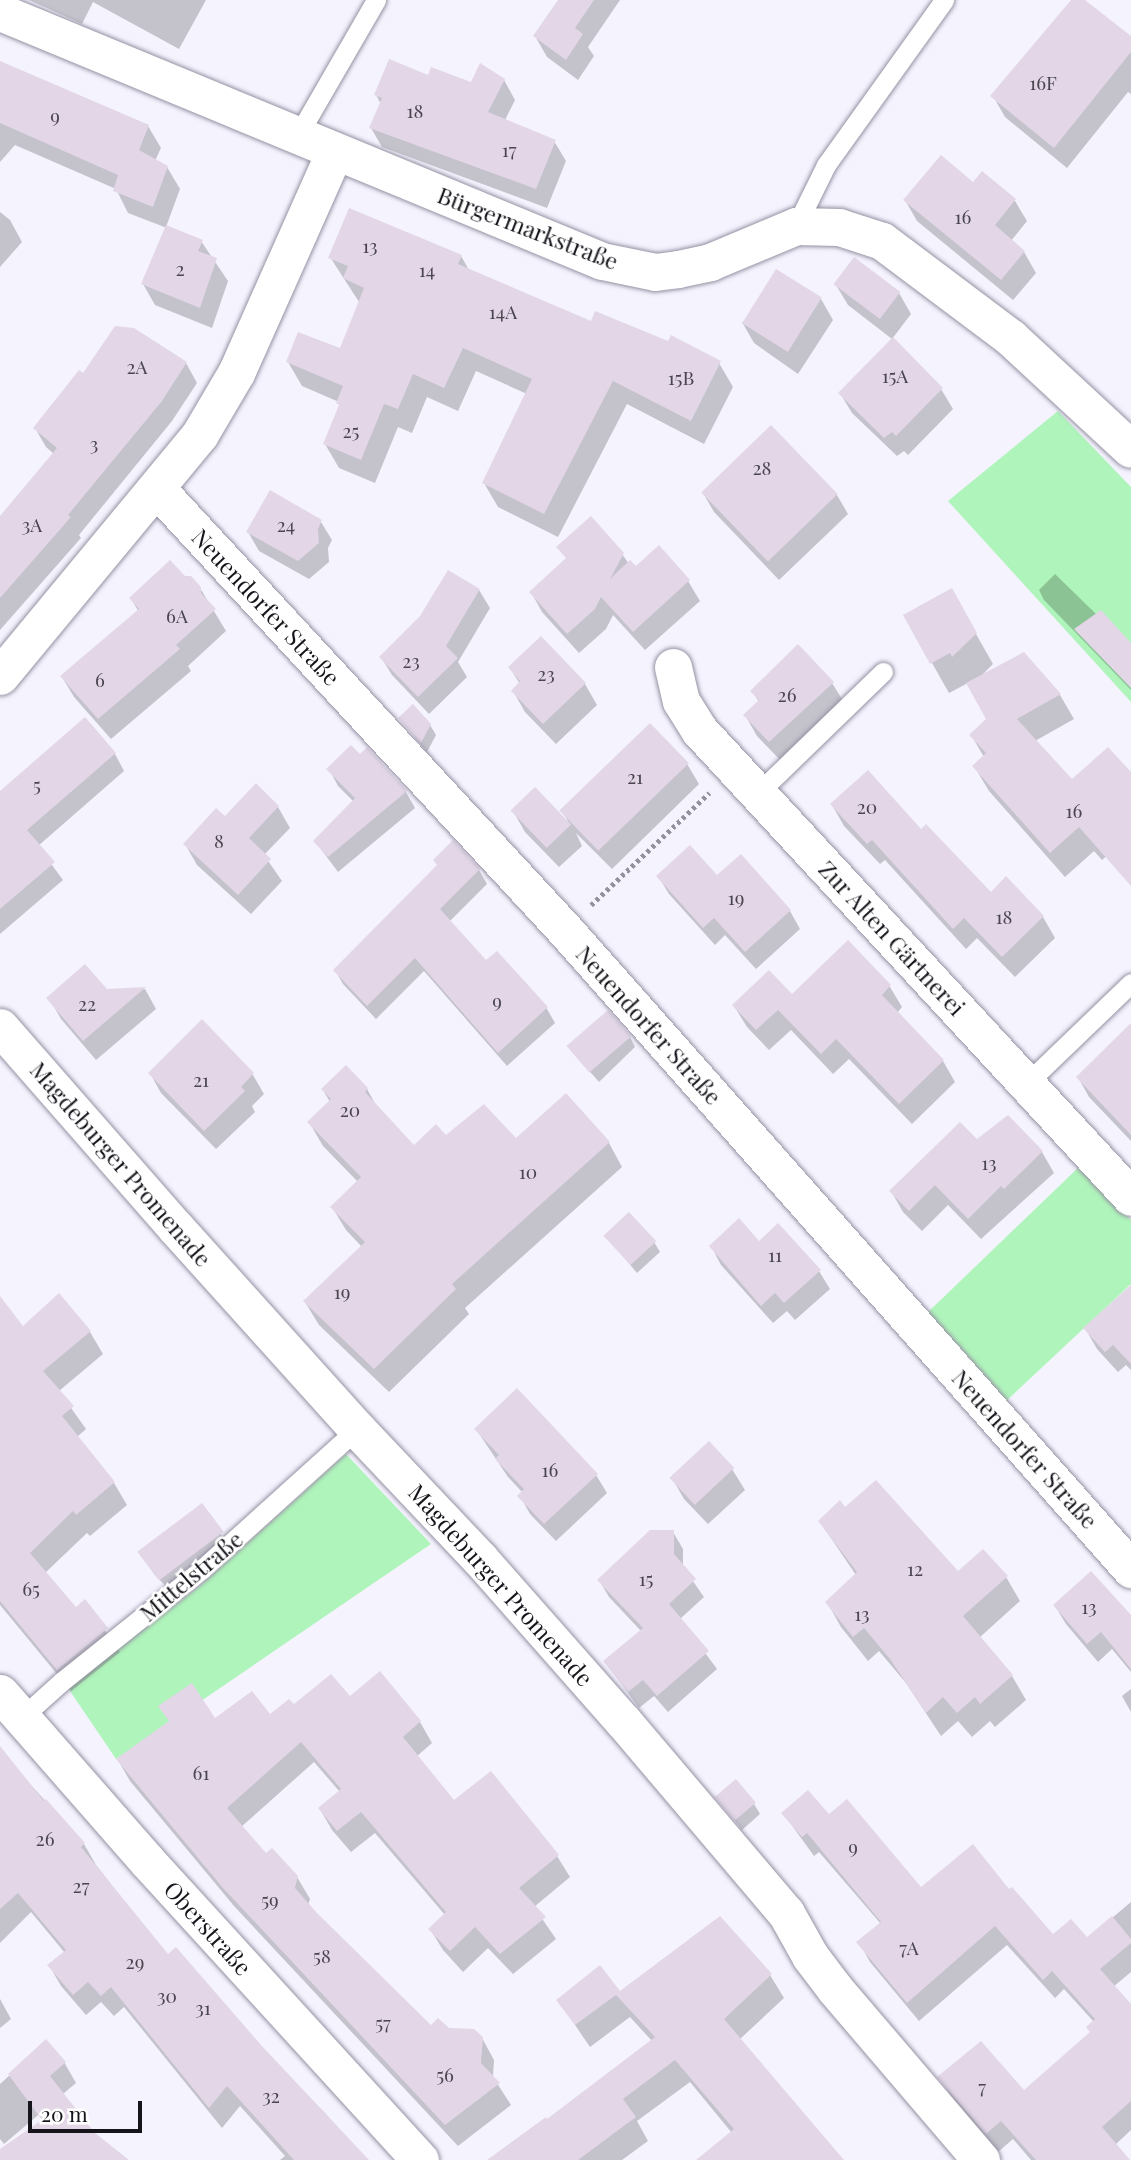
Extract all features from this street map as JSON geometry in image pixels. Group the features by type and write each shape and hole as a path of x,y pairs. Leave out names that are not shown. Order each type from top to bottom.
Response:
{"street":[{"name":"Bürgermarkstraße","path":"0,12 602,261 655,272 710,262 796,226 847,228 882,240 1011,338 1131,449"},
{"path":"0,676 200,434 236,373 335,150"},
{"name":"Neuendorfer Straße","path":"157,489 565,930 1131,1569"},
{"name":"Zur Alten Gärtnerei","path":"673,667 681,701 699,730 1131,1197"},
{"name":"Magdeburger Promenade","path":"0,1027 357,1429 480,1559 739,1855 786,1913 810,1956 835,1989 981,2160"},
{"name":"Oberstraße","path":"8,1707 420,2160"}],"lane":[{"path":"298,135 376,0"},
{"path":"796,226 825,165 944,0"},
{"path":"746,781 883,672"},
{"path":"1027,1083 1131,983"},
{"name":"Mittelstraße","path":"8,1707 61,1682 202,1569 357,1429"}],"path":[{"path":"565,930 746,781"}],"green space":[{"path":"1058,411 1131,487 1131,702 948,501"},
{"path":"1080,1166 1131,1220 1131,1284 1004,1403 925,1315"},
{"path":"346,1454 431,1544 116,1759 68,1688 201,1585"}],"building":[{"path":"558,0 594,0 575,28 583,34 566,60 533,36"},
{"path":"1071,0 1085,0 1131,36 1131,52 1054,148 990,96"},
{"path":"389,59 428,75 431,67 471,82 480,63 505,79 488,112 556,140 536,189 369,128 382,98 374,95"},
{"path":"0,61 149,125 139,150 168,166 153,207 113,191 118,175 0,123"},
{"path":"941,155 973,182 982,171 1016,199 995,225 1025,251 1001,280 903,200"},
{"path":"349,208 462,255 458,264 591,321 595,311 668,341 671,335 721,361 691,421 613,381 544,514 482,483 532,379 463,348 444,388 413,374 398,409 384,404 361,460 323,444 339,405 336,403 343,386 286,362 298,332 340,348 364,288 343,278 348,266 328,258"},
{"path":"166,225 203,240 198,251 217,258 200,308 141,284"},
{"path":"854,257 900,292 880,319 834,284"},
{"path":"776,269 822,298 788,352 742,323"},
{"path":"115,326 134,328 187,362 162,401 68,515 71,517 0,598 0,516 57,448 33,428 79,370 83,373"},
{"path":"893,337 943,388 896,436 892,432 884,438 838,393"},
{"path":"771,425 838,494 768,561 701,492"},
{"path":"270,490 322,520 318,529 319,543 298,561 246,532"},
{"path":"591,516 624,553 610,579 630,560 636,566 659,545 690,580 633,632 601,597 595,609 567,634 529,592 566,558 556,547"},
{"path":"170,560 185,576 191,576 201,587 201,593 216,609 176,645 180,649 98,719 60,676 139,609 129,598"},
{"path":"448,570 480,589 446,646 458,658 418,697 379,657 420,616"},
{"path":"952,588 977,633 952,657 950,653 930,664 903,615"},
{"path":"1101,610 1131,643 1131,688 1074,629"},
{"path":"541,636 586,683 543,724 511,691 520,681 508,667"},
{"path":"798,644 834,682 769,742 743,715 759,700 750,691"},
{"path":"1024,652 1061,694 1017,719 1072,779 1108,747 1131,772 1131,886 1079,827 1050,853 972,766 986,753 969,735 986,719 966,683"},
{"path":"413,704 431,724 421,743 398,718"},
{"path":"85,717 116,753 27,830 55,862 0,909 0,791"},
{"path":"650,723 689,763 598,851 559,811"},
{"path":"351,745 360,754 367,747 407,791 328,857 313,841 355,798 326,769"},
{"path":"868,770 921,829 926,824 991,892 1006,876 1044,916 1002,957 964,918 953,929 872,840 867,844 830,804"},
{"path":"256,783 279,806 249,838 271,859 238,895 183,844 216,808 225,816"},
{"path":"535,787 571,824 547,848 511,811"},
{"path":"453,840 480,869 440,909 486,960 497,951 548,1007 498,1053 415,958 367,1006 333,970 437,865 433,860"},
{"path":"690,845 717,875 741,854 791,910 745,952 714,918 703,928 656,876"},
{"path":"848,940 891,985 882,995 944,1060 899,1104 836,1039 821,1054 778,1010 756,1030 732,1005 769,970 792,994"},
{"path":"85,964 107,989 146,987 83,1041 46,998"},
{"path":"608,1010 631,1036 589,1072 566,1046"},
{"path":"202,1019 254,1073 241,1087 245,1091 204,1131 148,1073"},
{"path":"1131,1023 1131,1135 1076,1077"},
{"path":"346,1065 368,1088 365,1092 414,1145 436,1124 446,1135 484,1104 516,1138 566,1093 610,1142 452,1284 456,1289 374,1369 303,1301 365,1242 330,1207 361,1177 307,1122 331,1099 321,1089"},
{"path":"1008,1115 1043,1151 1004,1189 1001,1186 968,1219 935,1185 909,1211 889,1191 960,1122 977,1139"},
{"path":"629,1212 656,1241 631,1265 603,1236"},
{"path":"739,1218 759,1241 778,1223 821,1270 784,1303 775,1293 761,1306 709,1246"},
{"path":"1131,1285 1131,1364 1113,1345 1105,1352 1083,1328"},
{"path":"59,1293 91,1331 43,1371 74,1406 62,1416 115,1482 76,1515 73,1511 30,1553 76,1607 85,1599 108,1628 57,1670 0,1601 0,1296 23,1326"},
{"path":"517,1388 598,1474 544,1524 517,1496 524,1489 495,1459 499,1455 474,1429"},
{"path":"709,1441 734,1468 695,1505 670,1478"},
{"path":"876,1480 958,1571 983,1549 1008,1576 963,1616 1013,1675 980,1704 975,1697 957,1713 943,1697 926,1713 890,1659 864,1628 853,1637 825,1602 857,1572 818,1521 840,1500 845,1507"},
{"path":"202,1503 224,1532 159,1580 137,1552"},
{"path":"650,1530 674,1530 674,1554 696,1579 669,1604 709,1651 657,1696 643,1680 628,1692 603,1661 643,1628 597,1580"},
{"path":"1091,1571 1131,1615 1131,1669 1101,1632 1087,1644 1053,1605"},
{"path":"380,1671 421,1721 403,1737 454,1800 491,1771 559,1855 519,1888 546,1917 500,1954 475,1927 450,1951 428,1929 446,1912 361,1812 337,1831 318,1808 341,1789 301,1742 227,1808 266,1853 272,1848 298,1876 295,1888 316,1912 431,2025 438,2018 449,2028 474,2029 483,2037 481,2063 500,2083 445,2125 223,1888 116,1759 169,1721 158,1706 192,1683 215,1718 252,1691 270,1714 289,1699 294,1704 331,1674 350,1696"},
{"path":"0,1746 44,1801 46,1799 85,1843 81,1847 168,1954 176,1947 261,2045 369,2160 294,2160 227,2086 209,2108 111,1987 101,1996 88,1982 73,1995 47,1965 66,1950 18,1893 0,1909"},
{"path":"736,1779 756,1803 734,1821 715,1797"},
{"path":"808,1790 829,1814 847,1799 921,1887 973,1844 1009,1889 1012,1887 1053,1934 1071,1919 1087,1937 1112,1916 1131,1939 1131,1943 1100,1969 1131,2004 1131,2101 1102,2127 1130,2160 1036,2160 1001,2121 986,2134 937,2077 981,2041 1024,2090 1090,2032 1086,2027 1095,2019 1052,1971 1043,1980 995,1926 907,2003 856,1942 881,1922 807,1833 802,1837 781,1813"},
{"path":"720,1916 772,1974 724,2019 844,2160 696,2160 734,2129 675,2060 623,2099 636,2117 578,2160 487,2160 546,2117 547,2119 655,2037 616,1995 575,2025 556,2000 600,1965 620,1991"},
{"path":"46,2039 66,2062 50,2076 95,2133 129,2160 0,2160 0,2149 42,2120 8,2074"}]}
